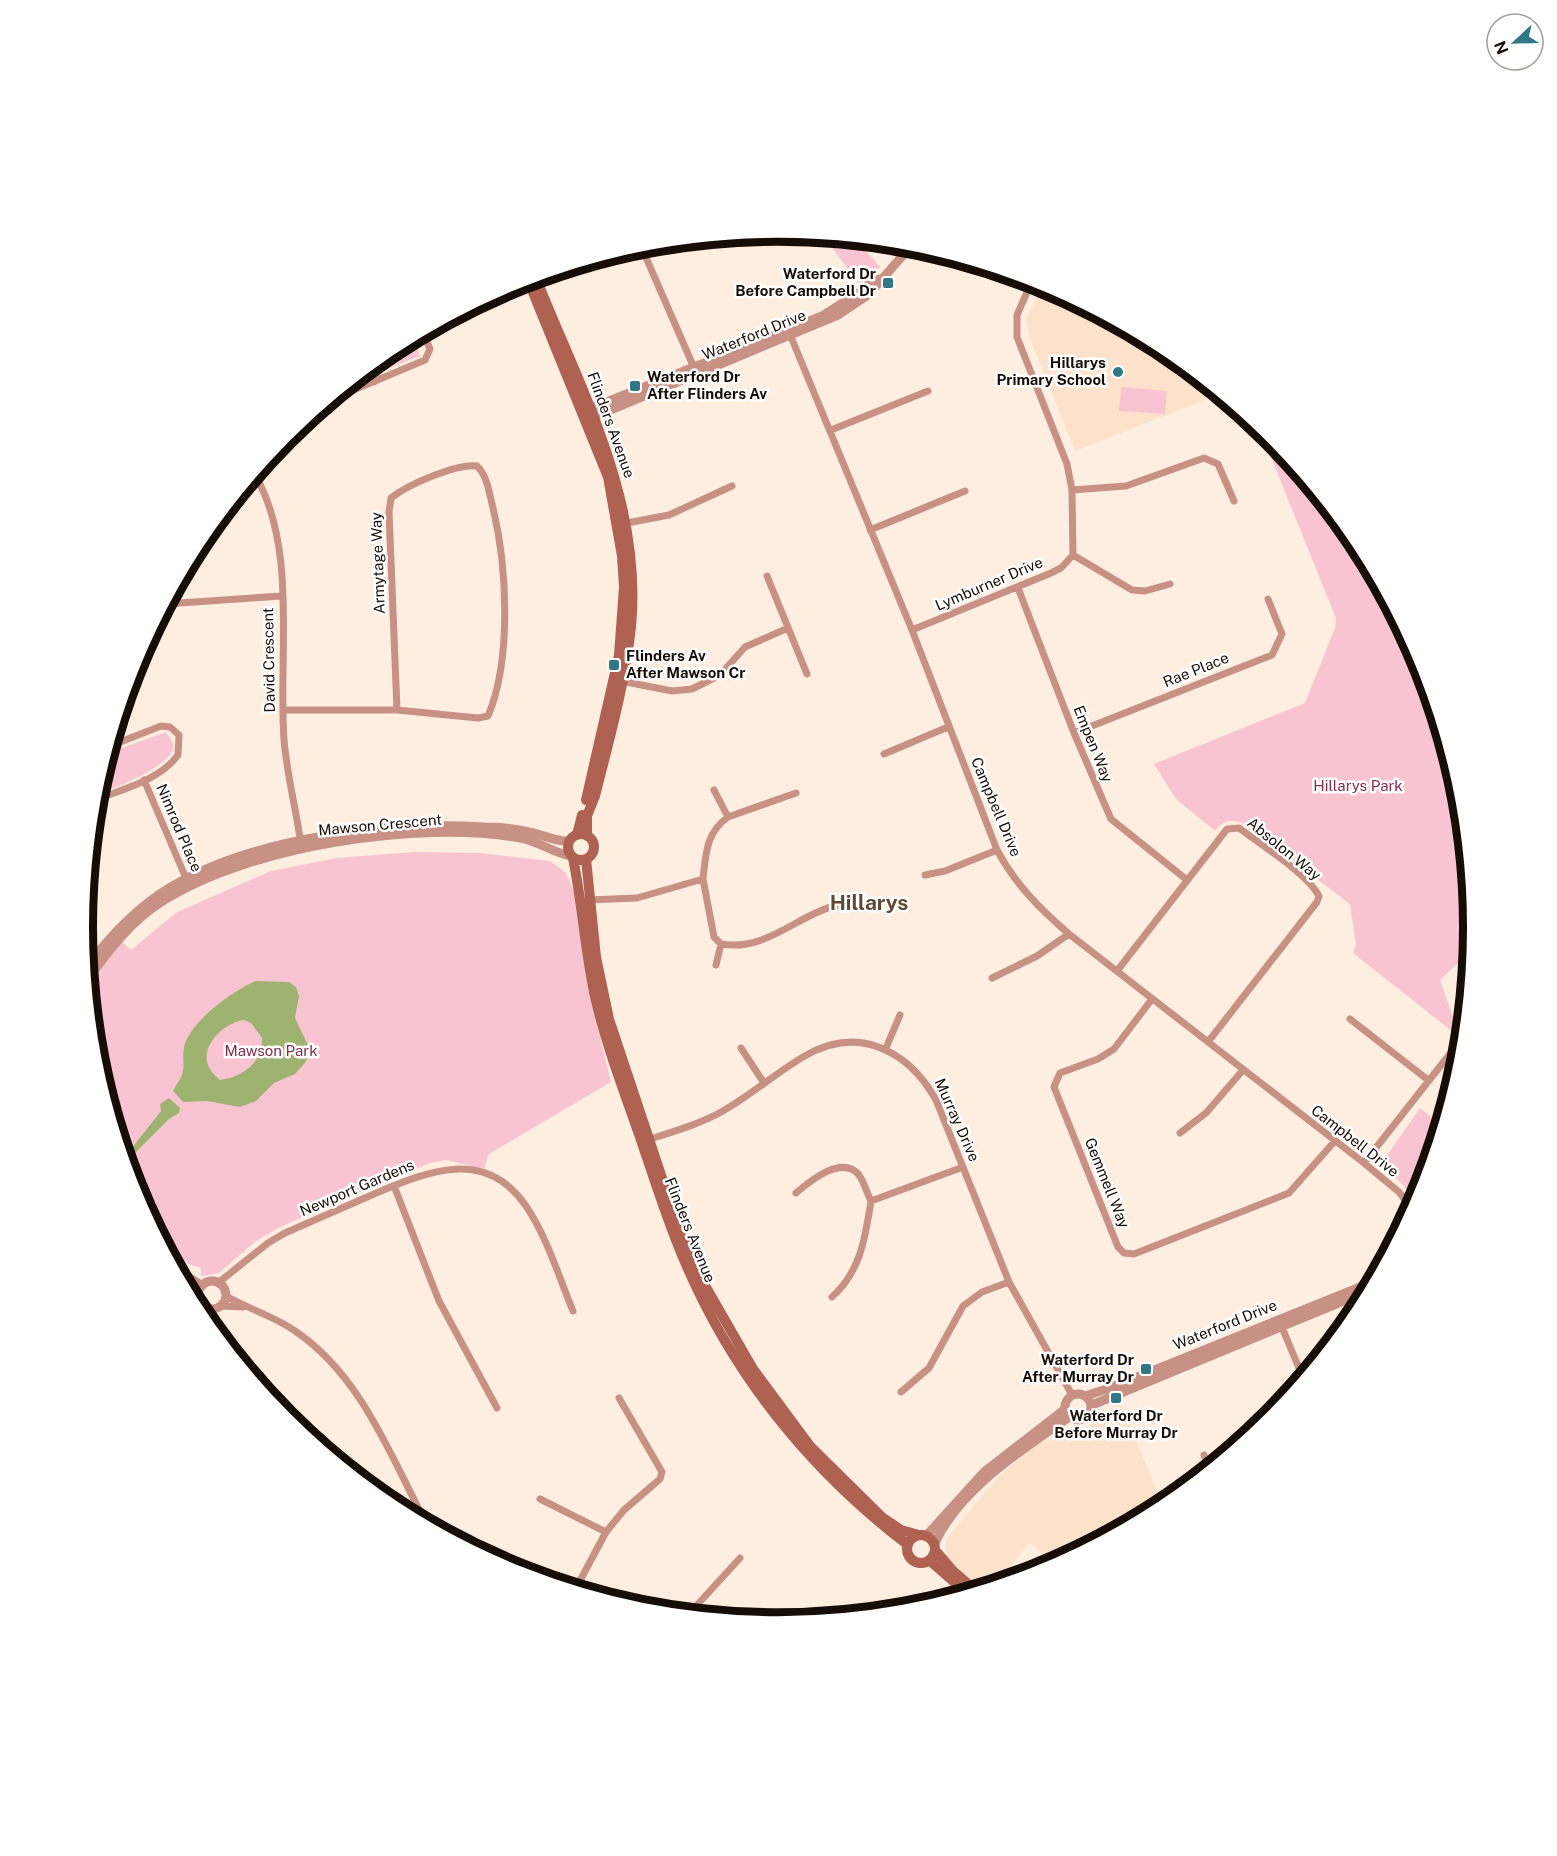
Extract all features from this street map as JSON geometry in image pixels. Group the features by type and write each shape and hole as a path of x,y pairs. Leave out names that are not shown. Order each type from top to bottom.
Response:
{"main road":[{"name":"Flinders Avenue","path":"539,286 588,414 622,524 624,587 619,680 578,838"},
{"name":"Flinders Avenue","path":"532,289 588,414"},
{"path":"578,838 594,847 592,854 586,859 572,857 568,848 578,838"},
{"name":"Flinders Avenue","path":"572,857 585,900"},
{"name":"Flinders Avenue","path":"586,859 585,900 601,1020 687,1266 717,1327 771,1412 817,1466 868,1515 908,1545"},
{"name":"Flinders Avenue","path":"645,1141 702,1282 738,1347 766,1390 810,1446 849,1487 895,1527 922,1535"},
{"path":"933,1552 922,1563 912,1559 908,1553 908,1545 911,1539 922,1535 963,1588"},
{"path":"933,1552 970,1586"}],"street":[{"name":"Waterford Drive","path":"789,333 860,292 889,266 898,253"},
{"name":"Waterford Drive","path":"588,414 855,305 890,274 905,255"},
{"path":"645,256 696,371"},
{"path":"1028,290 1017,315 1017,337 1063,451 1071,490 1073,555 1132,590 1145,591 1170,584"},
{"name":"Campbell Drive","path":"789,333 912,630 997,850 1024,891 1069,934 1242,1071 1364,1163 1399,1192 1406,1202"},
{"path":"355,389 426,360 430,350 426,340"},
{"path":"372,376 374,381"},
{"path":"831,430 928,391"},
{"path":"1071,490 1126,486 1204,458 1218,464 1234,501"},
{"name":"Armytage Way","path":"284,710 397,710 478,718 488,716 502,642 505,578 501,543 487,483 477,466 458,467 401,490 391,498 389,512 397,710"},
{"name":"David Crescent","path":"258,482 271,510 276,528 288,774 302,844"},
{"path":"622,524 669,515 714,492 732,486"},
{"path":"870,530 965,491"},
{"name":"Lymburner Drive","path":"912,630 1018,588 1061,568 1073,555"},
{"path":"767,576 807,674"},
{"name":"Empen Way","path":"1018,588 1074,733 1112,819 1187,880"},
{"path":"176,602 281,596"},
{"name":"Rae Place","path":"1074,733 1272,655 1282,634 1268,599"},
{"path":"619,680 672,691 692,689 720,675 745,647 788,628"},
{"name":"Nimrod Place","path":"106,796 144,780 167,766 178,755 179,735 176,730 161,726 119,743"},
{"path":"884,754 948,727"},
{"name":"Nimrod Place","path":"144,780 188,882"},
{"path":"714,789 728,817"},
{"path":"796,793 728,817 719,823 709,838 703,879 714,937 722,944 741,945 775,936 818,911 837,905"},
{"name":"Mawson Crescent","path":"94,961 141,917 188,882 302,844 361,832 463,826 516,829 578,838"},
{"name":"Absolon Way","path":"1117,970 1227,829 1239,828 1300,876 1315,889 1319,896 1208,1042"},
{"name":"Mawson Crescent","path":"302,844 461,833 520,837 572,857"},
{"path":"925,875 945,871 997,850"},
{"path":"585,900 637,898 703,879"},
{"path":"992,978 1037,956 1069,934"},
{"path":"716,965 722,944"},
{"path":"94,952 100,956"},
{"name":"Mawson Crescent","path":"94,968 100,956"},
{"name":"Gemmell Way","path":"1152,999 1114,1049 1098,1059 1060,1073 1054,1087 1118,1247 1124,1253 1134,1254 1289,1193 1334,1142"},
{"path":"886,1048 900,1015"},
{"path":"1350,1019 1428,1080"},
{"name":"Murray Drive","path":"645,1141 722,1112 804,1056 830,1046 858,1043 886,1048 909,1064 928,1085 1009,1282 1072,1395"},
{"path":"741,1048 764,1083"},
{"path":"1364,1163 1453,1050"},
{"path":"1180,1133 1206,1113 1242,1071"},
{"path":"796,1193 819,1175 842,1167 849,1168 860,1176 871,1201 865,1238 857,1264 848,1283 832,1297"},
{"path":"871,1201 963,1167"},
{"name":"Newport Gardens","path":"222,1288 230,1274 285,1233 417,1175 450,1168 480,1173 504,1184 516,1194 532,1217 573,1311"},
{"path":"394,1186 439,1301 497,1408"},
{"path":"189,1277 202,1286"},
{"path":"200,1295 202,1286 210,1281 245,1307 294,1330 337,1366 367,1413 419,1511"},
{"path":"901,1392 919,1378 935,1360 952,1321 963,1306 982,1292 1009,1282"},
{"name":"Waterford Drive","path":"1092,1406 1362,1287"},
{"path":"221,1306 222,1288"},
{"name":"Waterford Drive","path":"1085,1396 1357,1295"},
{"path":"208,1308 245,1307"},
{"path":"1280,1323 1301,1372"},
{"path":"1072,1395 1085,1396 1092,1406 1085,1419 1078,1420 1067,1413 1066,1401 1072,1395"},
{"path":"579,1583 606,1532 624,1510 660,1479 662,1472 620,1398"},
{"path":"922,1535 984,1472 1067,1413"},
{"path":"933,1552 946,1524 978,1488 1067,1413"},
{"path":"1204,1455 1207,1463"},
{"path":"540,1499 606,1532"},
{"path":"694,1608 740,1558"}],"shaded area":[{"name":"Hillarys Primary School","path":"1038,294 1041,295 1121,334 1159,358 1212,397 1075,451 1030,339 1026,319"},
{"path":"255,981 289,982 296,987 299,996 295,1018 308,1045 309,1056 295,1074 274,1083 256,1101 240,1107 207,1101 183,1102 173,1091 182,1075 184,1047 188,1037 203,1017","holes":["244,1020 251,1023 262,1038 259,1055 243,1072 220,1080 207,1061 210,1044 229,1025"]},
{"path":"169,1098 180,1108 179,1113 169,1119 135,1153 131,1149 161,1111 160,1104"},
{"path":"1121,1403 1160,1498 1121,1522 1049,1558 1029,1543 1005,1575 975,1584 946,1558 946,1539 999,1476 1038,1444 1090,1426 1098,1416"}],"green space":[{"path":"830,245 863,248 880,267 861,286"},
{"path":"417,346 420,356 381,371 398,358"},
{"path":"1121,387 1167,391 1165,414 1119,411"},
{"name":"Hillarys Park","path":"1267,447 1322,511 1372,585 1412,666 1428,708 1451,794 1463,883 1463,958 1440,980 1457,1027 1453,1032 1353,953 1356,945 1350,904 1245,824 1229,821 1215,831 1176,799 1154,764 1305,703 1335,628 1336,618"},
{"path":"166,732 173,747 169,756 151,770 107,790 116,750"},
{"name":"Mawson Park","path":"415,852 480,853 550,861 566,873 574,892 589,993 611,1082 489,1154 484,1169 446,1160 430,1163 282,1226 256,1241 219,1273 201,1276 201,1268 188,1264 172,1246 145,1190 129,1148 106,1062 95,978 122,942 131,950 177,912 271,871 337,858"},
{"path":"1420,1108 1436,1121 1411,1193 1381,1164"}],"place":[{"name":"Waterford Dr Before Campbell Dr","path":"888,283"},
{"name":"Hillarys Primary School","path":"1118,372"},
{"name":"Waterford Dr After Flinders Av","path":"635,386"},
{"name":"Flinders Av After Mawson Cr","path":"614,665"},
{"name":"Waterford Dr After Murray Dr","path":"1146,1369"},
{"name":"Waterford Dr Before Murray Dr","path":"1116,1398"}],"district":[{"name":"Hillarys","path":"869,903"}]}
